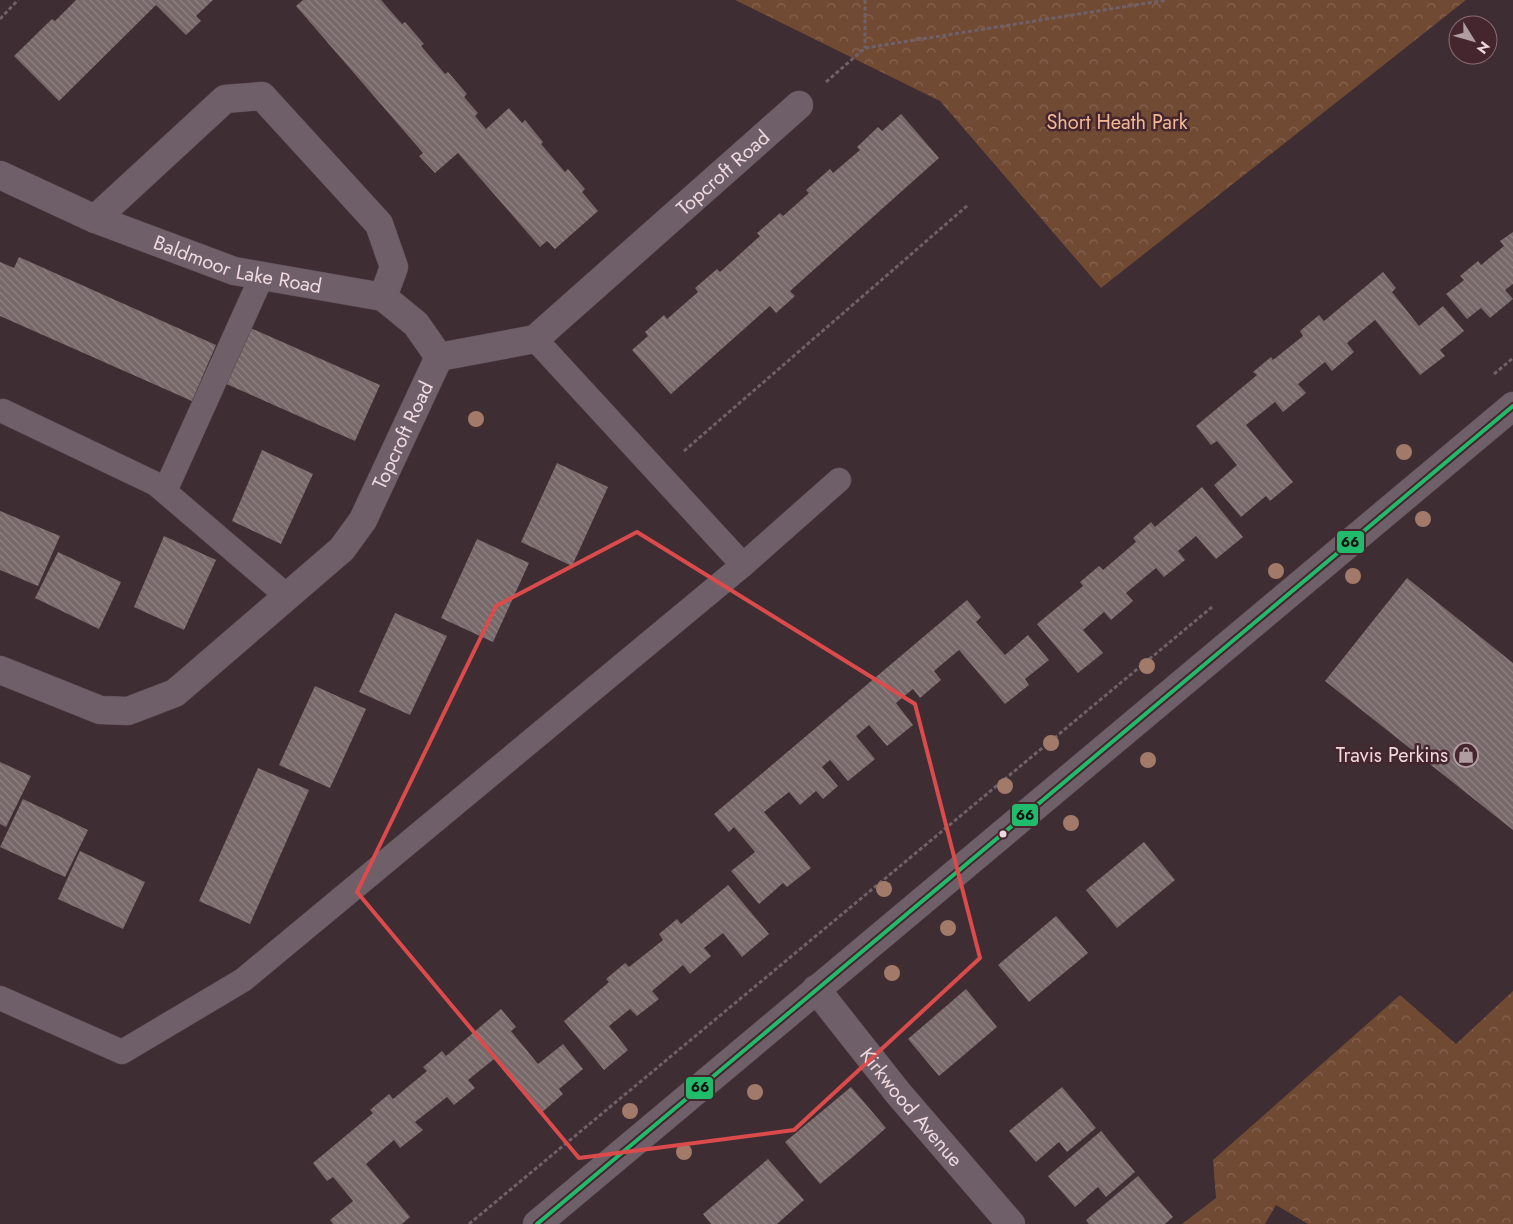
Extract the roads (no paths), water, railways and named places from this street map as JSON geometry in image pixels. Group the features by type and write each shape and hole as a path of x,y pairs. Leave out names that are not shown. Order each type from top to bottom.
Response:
{"street":[{"path":"95,219 225,99 262,96 379,224 394,267 383,297"},
{"name":"Topcroft Road","path":"0,670 100,710 128,711 175,693 342,549 363,520 439,357 535,339 800,105"},
{"name":"Baldmoor Lake Road","path":"0,175 95,219 234,271 383,297 416,324 439,357"},
{"path":"537,1224 1513,406"},
{"name":"Kirkwood Avenue","path":"816,989 898,1093 1011,1224"}],"lane":[{"path":"165,491 262,276"},
{"path":"535,339 743,565"},
{"path":"3,411 156,484 287,596"},
{"path":"0,998 122,1052 243,980 743,565 839,480"}],"place":[{"name":"Travis Perkins","path":"1466,755"}],"park label":[{"name":"Short Heath Park","path":"1117,122"}]}
